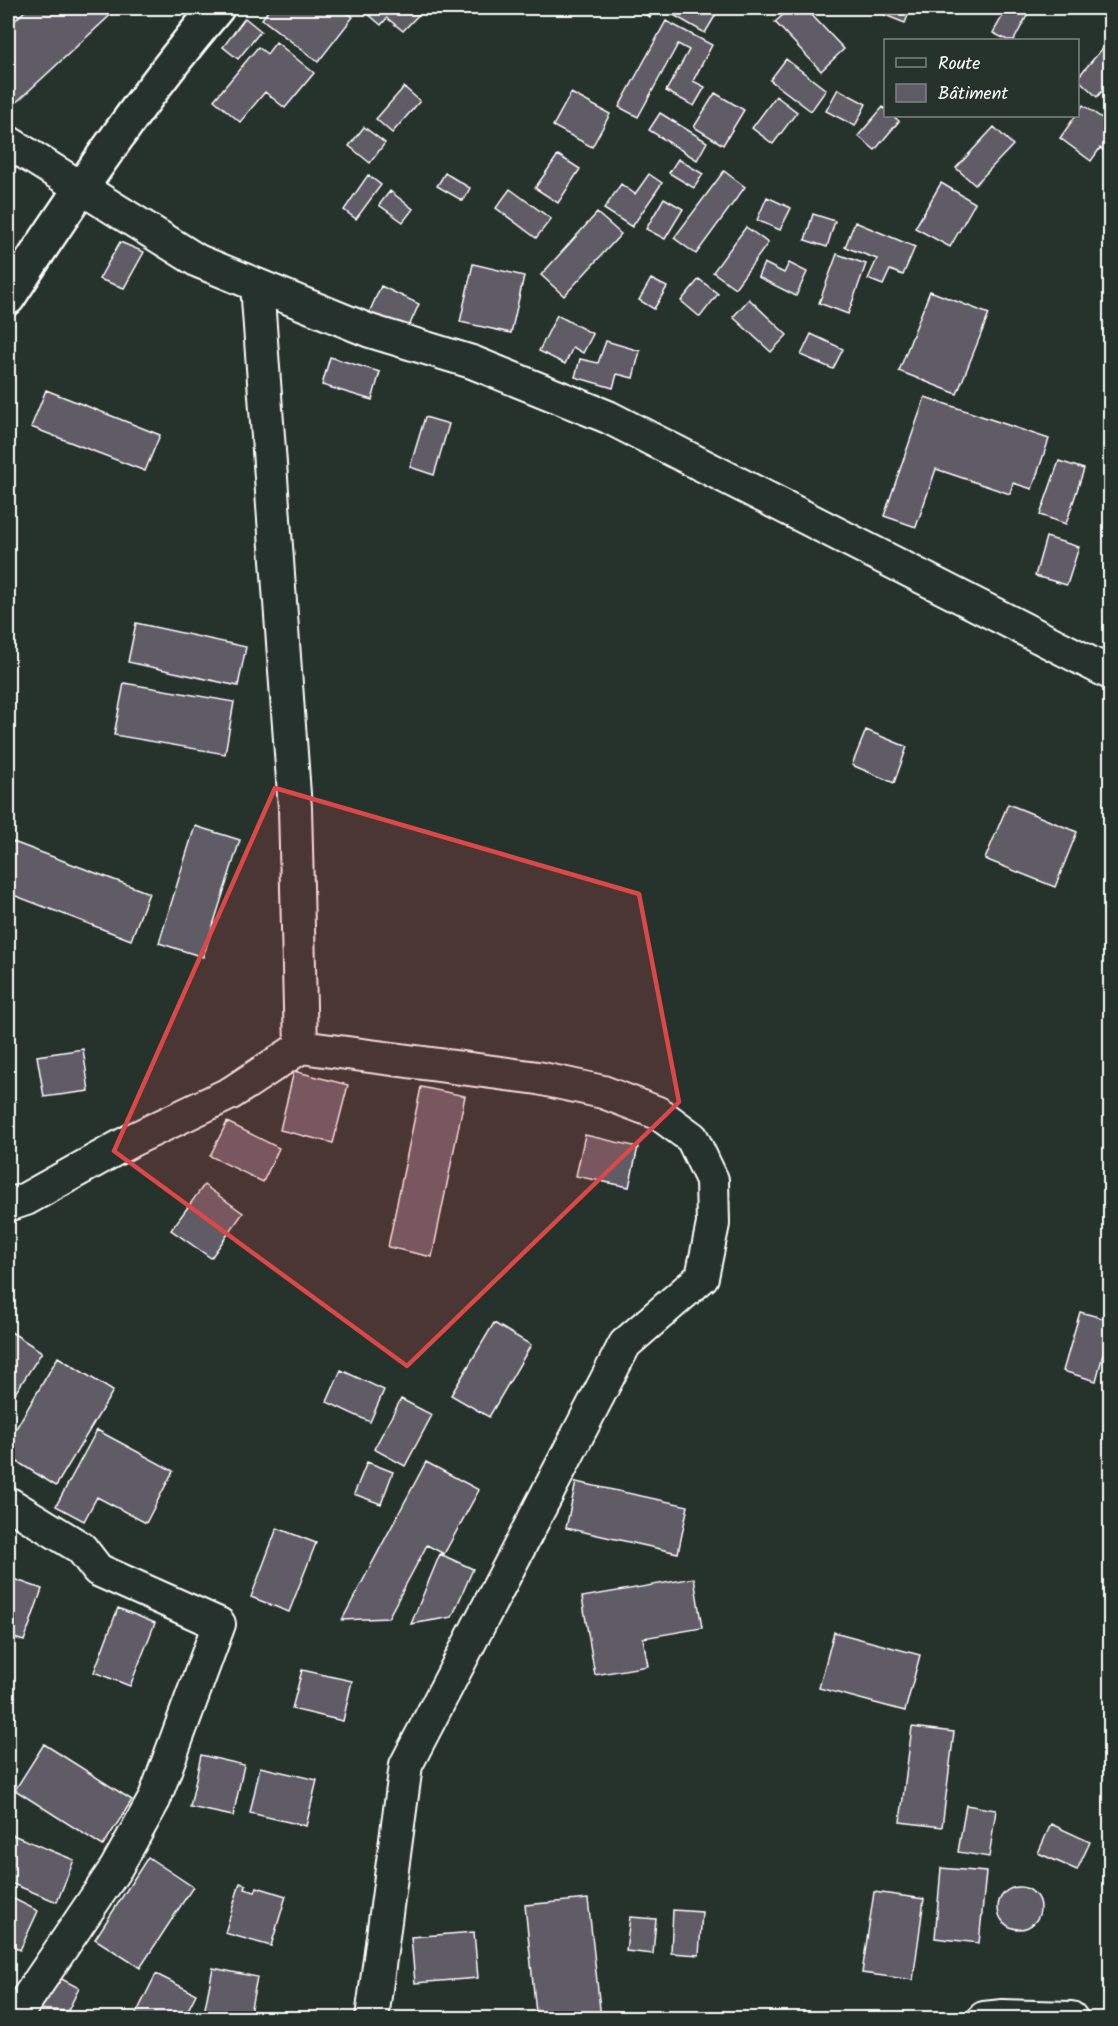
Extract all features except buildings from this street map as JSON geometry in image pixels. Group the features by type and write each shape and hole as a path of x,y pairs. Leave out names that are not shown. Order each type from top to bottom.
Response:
{"street":[{"path":"8,298 79,188 185,45 217,8"},
{"path":"8,142 198,261 370,331 472,362 608,417 1110,673"},
{"path":"257,285 295,808 301,1047"},
{"path":"8,1205 26,1199 132,1140 231,1093 301,1047 538,1078 603,1092 658,1113 692,1138 712,1180 713,1224 702,1277 626,1344 406,1765 372,2019"},
{"path":"8,1503 81,1548 98,1570 219,1624 154,1800 116,1868 19,2011 18,2019"},
{"path":"984,2019 1004,2016 1071,2019"}],"highlighted area":[{"path":"275,788 639,894 679,1102 407,1366 114,1151"}]}
